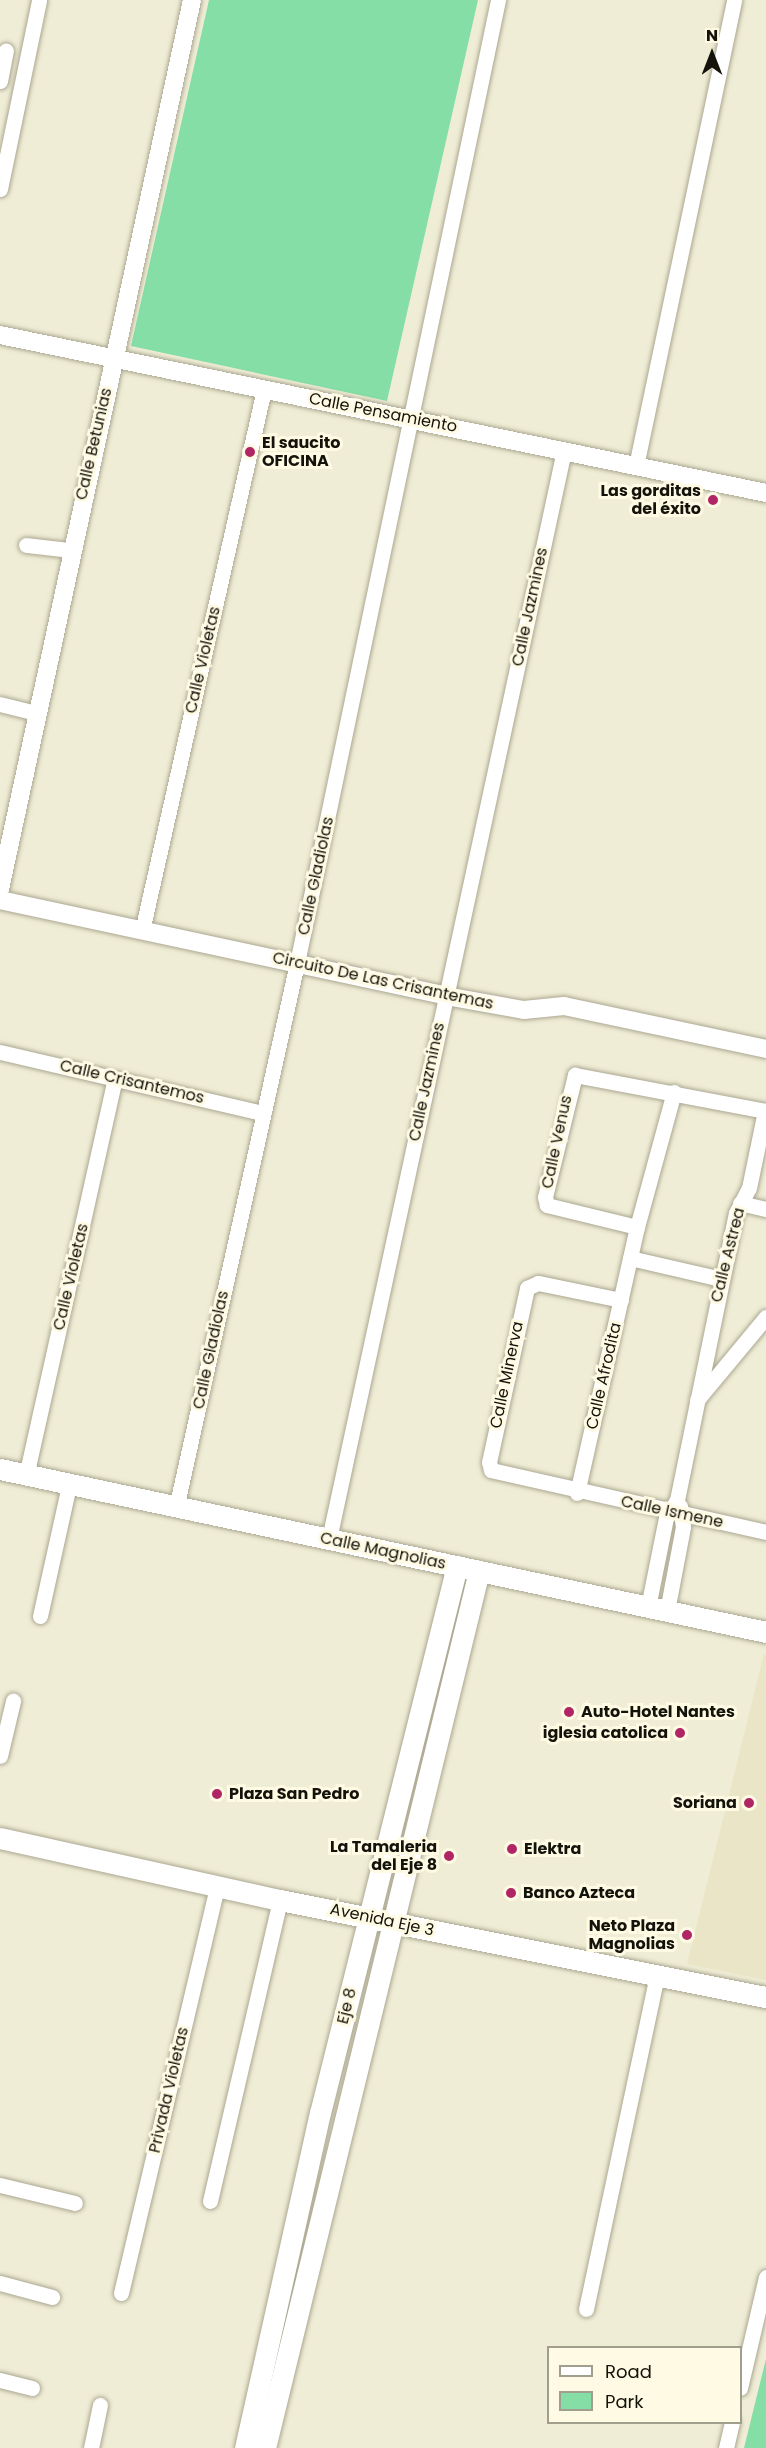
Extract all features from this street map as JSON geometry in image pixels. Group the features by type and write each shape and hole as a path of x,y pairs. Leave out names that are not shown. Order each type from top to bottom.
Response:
{"main road":[{"name":"Calle Magnolias","path":"0,1469 766,1632"},
{"name":"Eje 8","path":"245,2448 320,2113 457,1566"},
{"name":"Eje 8","path":"265,2448 391,1922 479,1571"},
{"name":"Avenida Eje 3","path":"0,1838 217,1887 766,1997"}],"street":[{"path":"0,189 39,0"},
{"name":"Calle Betunias","path":"0,889 70,550 192,0"},
{"name":"Calle Gladiolas","path":"176,1508 297,963 413,418 498,0"},
{"path":"636,466 734,0"},
{"path":"0,81 3,51 28,55"},
{"name":"Calle Pensamiento","path":"0,335 113,360 413,418 766,493"},
{"name":"Calle Violetas","path":"142,931 264,389"},
{"name":"Calle Jazmines","path":"329,1539 564,450"},
{"path":"26,545 70,550"},
{"path":"0,705 37,713"},
{"name":"Circuito De Las Crisantemas","path":"0,900 446,996 524,1010 564,1006 766,1049"},
{"name":"Calle Crisantemos","path":"0,1052 263,1113"},
{"name":"Calle Venus","path":"637,1227 547,1205 570,1082 575,1075 583,1074 765,1111"},
{"name":"Calle Violetas","path":"26,1476 115,1078"},
{"name":"Calle Afrodita","path":"578,1492 637,1227 674,1092"},
{"name":"Calle Astrea","path":"658,1609 721,1279 740,1203 751,1182 765,1111"},
{"path":"740,1203 766,1209"},
{"path":"630,1258 721,1279"},
{"name":"Calle Minerva","path":"578,1492 497,1474 489,1466 525,1292 530,1285 538,1283 621,1300"},
{"name":"Calle Astrea","path":"696,1401 766,1317"},
{"path":"40,1616 69,1485"},
{"name":"Calle Ismene","path":"578,1492 676,1509 766,1532"},
{"path":"0,1756 13,1701"},
{"name":"Privada Violetas","path":"121,2293 217,1887"},
{"path":"210,2201 280,1900"},
{"path":"586,2309 657,1976"},
{"path":"0,2185 75,2203"},
{"path":"742,2384 766,2277"},
{"path":"0,2283 52,2297"},
{"path":"0,2380 32,2388"},
{"path":"91,2448 100,2405"},
{"path":"726,2448 732,2424"}],"shaded area":[{"name":"Soriana","path":"764,1654 766,1655 766,1980 687,1964"}],"green space":[{"path":"209,0 478,0 387,401 131,346"},
{"path":"766,2359 766,2448 744,2448"}],"place":[{"name":"El saucito OFICINA","path":"250,452"},
{"name":"Las gorditas del éxito","path":"713,500"},
{"name":"Auto-Hotel Nantes","path":"569,1712"},
{"name":"iglesia catolica","path":"680,1733"},
{"name":"Plaza San Pedro","path":"217,1794"},
{"name":"Soriana","path":"749,1803"},
{"name":"Elektra","path":"512,1849"},
{"name":"La Tamaleria del Eje 8","path":"449,1856"},
{"name":"Banco Azteca","path":"511,1893"},
{"name":"Neto Plaza Magnolias","path":"687,1935"}]}
